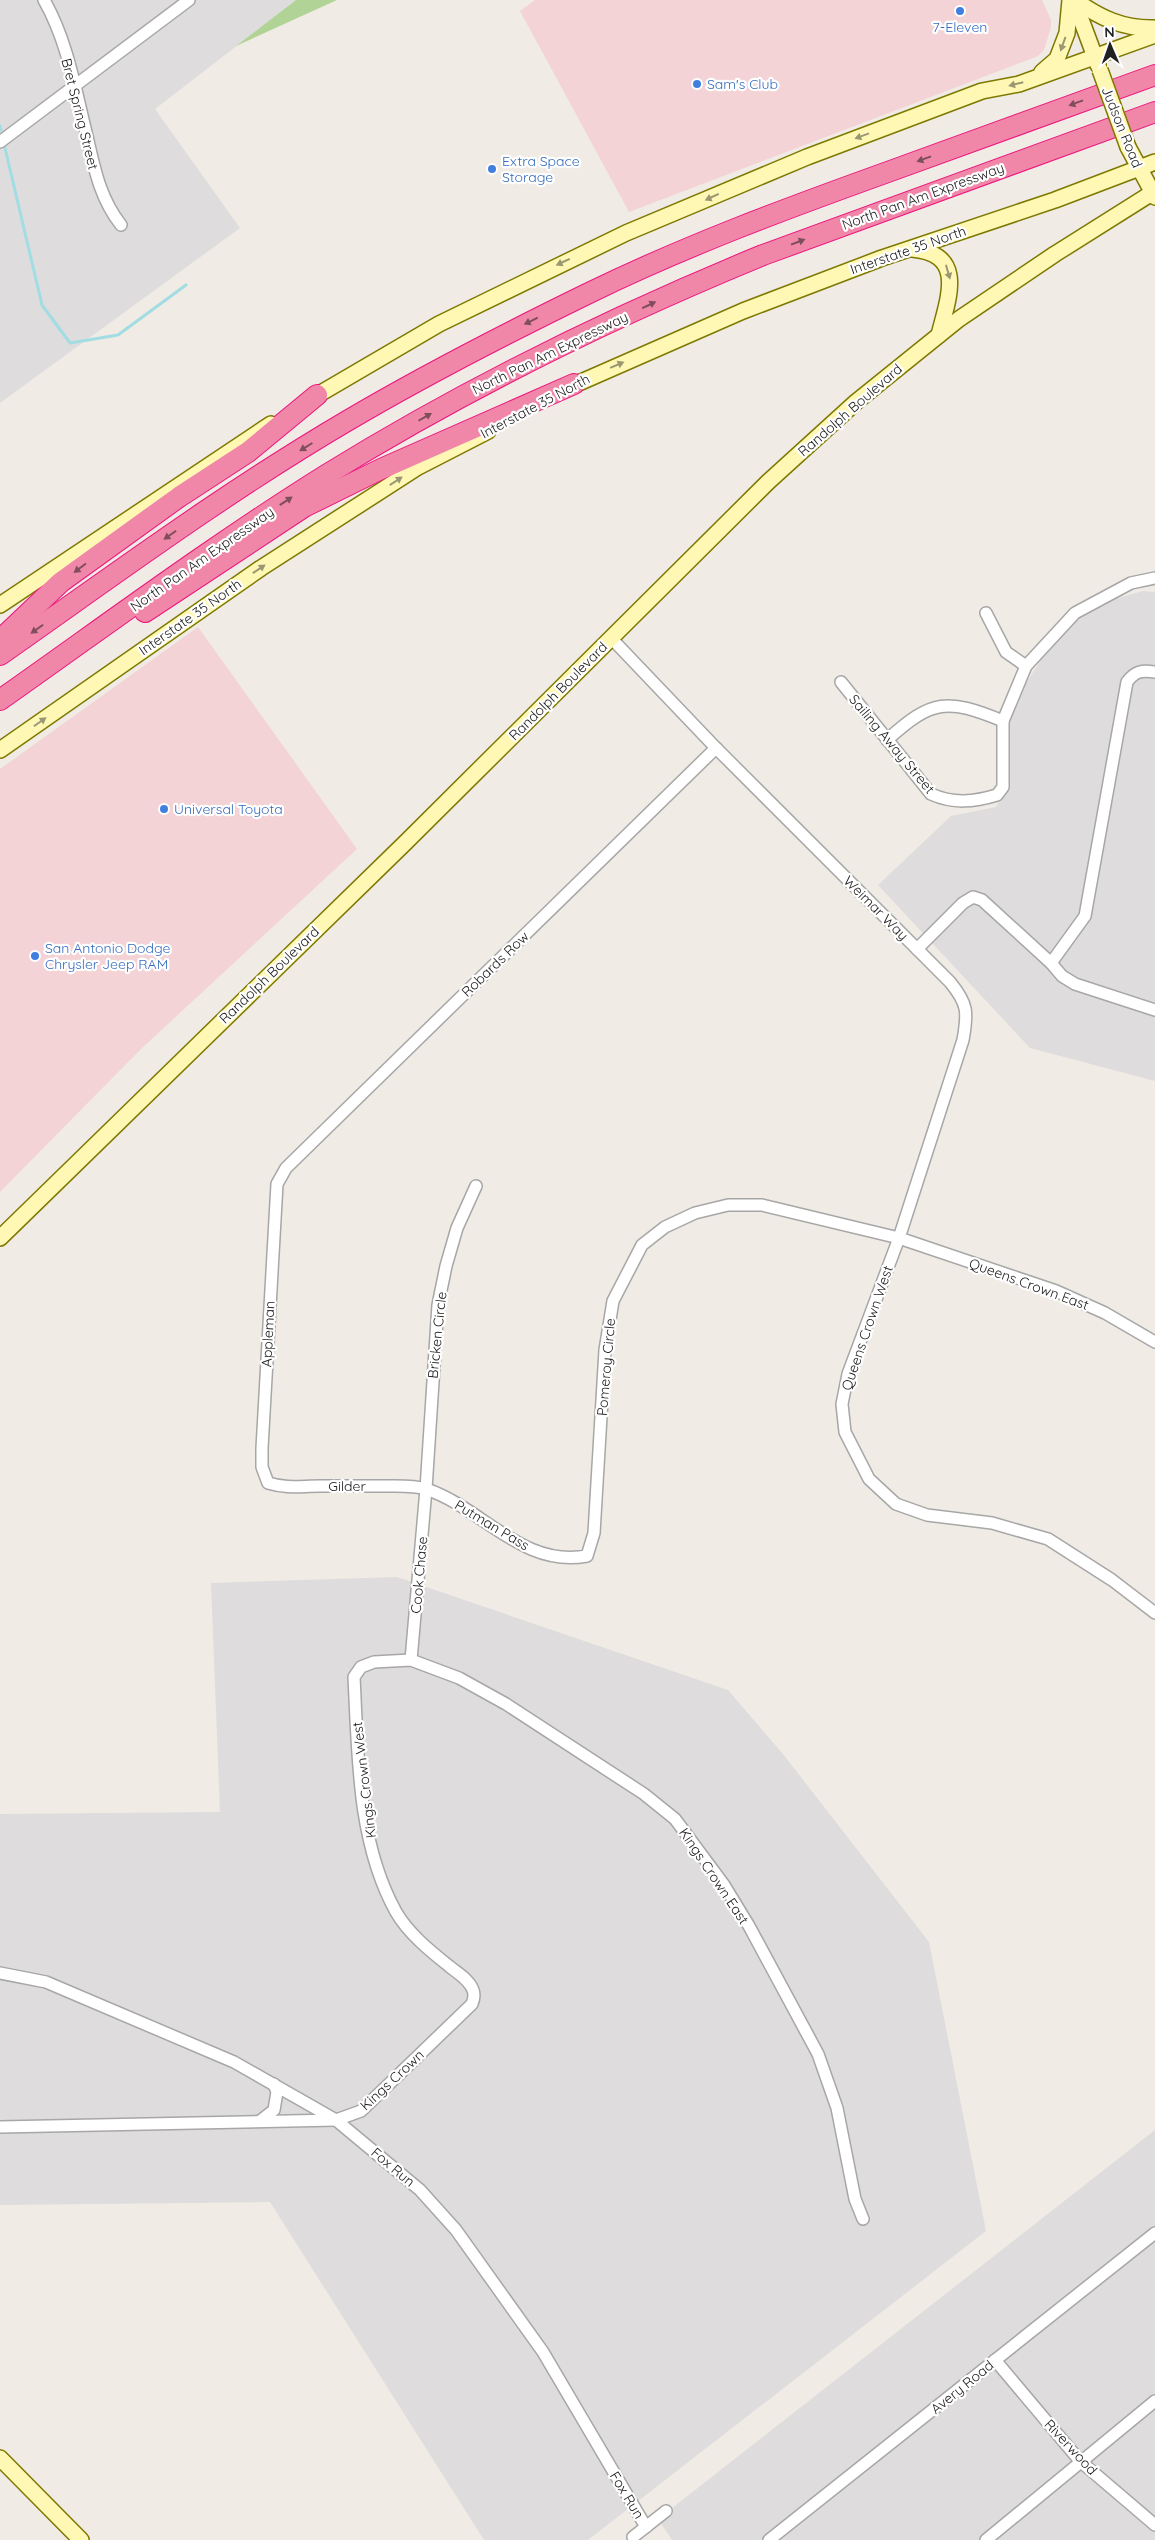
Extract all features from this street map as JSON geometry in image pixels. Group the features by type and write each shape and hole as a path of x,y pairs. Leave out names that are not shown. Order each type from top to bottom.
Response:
{"highway":[{"path":"0,654 178,529 264,473 347,421 501,336 592,291 698,244 813,199 1155,75"},
{"name":"North Pan Am Expressway","path":"0,700 230,537 327,474 445,406 546,352 763,255 1155,112"},
{"path":"16,689 168,598 304,507 381,469 574,384"},
{"path":"0,640 60,582 155,514 248,452 317,395"}],"main road":[{"path":"1036,78 1057,59 1067,33 1072,0 1110,22 1138,29 1155,28"},
{"name":"Judson Road","path":"1072,0 1079,14 1128,148 1138,169 1154,193"},
{"path":"0,605 230,449 317,395 439,324 626,233 807,157 982,91 1019,84 1097,63 1155,35"},
{"name":"Interstate 35 North","path":"0,750 261,568 418,467 532,409 574,384 743,311 911,248 1055,200 1155,162"},
{"name":"Randolph Boulevard","path":"0,1238 612,639 768,482 856,402 939,335 1055,254 1154,193"},
{"path":"911,248 929,250 945,263 950,275 950,293 939,335"},
{"path":"0,2458 81,2540"}],"street":[{"name":"Bret Spring Street","path":"44,0 69,61 98,186 113,214 121,224"},
{"path":"0,142 189,0"},
{"path":"887,740 912,717 937,706 961,706 1003,721 1026,666 1075,612 1131,583 1155,578"},
{"path":"986,613 1006,652 1026,666"},
{"name":"Weimar Way","path":"612,639 716,748 917,949 960,995 967,1016 964,1040 899,1238"},
{"path":"1051,962 1085,916 1127,682 1132,675 1143,670 1155,672"},
{"name":"Sailing Away Street","path":"841,682 931,794 947,801 967,801 997,795 1003,787 1003,721"},
{"name":"Robards Row","path":"277,1184 293,1161 716,748"},
{"path":"917,949 963,903 973,897 982,900 1051,962 1062,976 1075,984 1155,1010"},
{"name":"Appleman","path":"268,1483 262,1467 262,1448 277,1184"},
{"name":"Bricken Circle","path":"426,1490 438,1305 446,1266 457,1228 476,1186"},
{"name":"Pomeroy Circle","path":"587,1556 594,1533 606,1332 618,1289 642,1246 679,1219 711,1208 744,1204 795,1211 899,1238"},
{"name":"Queens Crown East","path":"899,1238 1056,1291 1105,1313 1155,1342"},
{"name":"Queens Crown West","path":"899,1238 848,1374 842,1404 845,1432 869,1479 888,1498 906,1509 927,1515 992,1523 1048,1539 1112,1580 1155,1613"},
{"name":"Gilder","path":"268,1483 289,1489 318,1486 412,1486 426,1490"},
{"name":"Putman Pass","path":"426,1490 456,1502 511,1540 546,1556 570,1559 587,1556"},
{"name":"Cook Chase","path":"411,1660 426,1490"},
{"name":"Kings Crown West","path":"411,1660 374,1662 361,1667 354,1677 365,1813 374,1860 397,1914 425,1946 468,1982 474,1990 475,1998"},
{"name":"Kings Crown East","path":"411,1660 459,1678 506,1704 644,1794 676,1819 724,1886 749,1926 818,2054 837,2108 854,2200 863,2219"},
{"name":"Fox Run","path":"0,1973 38,1980 68,1991 234,2062 336,2120 420,2190 456,2230 543,2352 646,2527"},
{"name":"Kings Crown","path":"0,2127 336,2120 352,2116 361,2111 466,2011 475,1998"},
{"path":"260,2121 270,2115 277,2103 274,2084"},
{"name":"Avery Road","path":"775,2538 1155,2233"},
{"name":"Riverwood","path":"995,2360 1080,2462 1155,2525"},
{"path":"986,2540 1155,2401"},
{"path":"633,2537 666,2512"}],"shaded area":[{"path":"0,0 296,0 155,109 240,228 0,403"},
{"path":"535,0 1042,0 1051,20 1051,27 1044,50 1038,56 629,212 520,11"},
{"path":"1143,591 1155,592 1155,1081 1030,1048 878,885 951,816 996,807 1007,790 1007,730 1023,688 1048,649 1069,623 1100,603"},
{"name":"Universal Toyota","path":"198,627 357,849 141,1049 0,1192 0,769"},
{"path":"397,1577 728,1690 783,1754 929,1942 986,2231 588,2540 484,2540 270,2202 0,2205 0,1814 220,1812 211,1583"},
{"path":"1155,2130 1155,2540 672,2540 658,2519"}],"green space":[{"path":"296,0 337,0 236,46"}],"waterway":[{"path":"0,126 1,130"},
{"path":"5,148 42,305 70,343 118,335 186,285"}],"place":[{"name":"7-Eleven","path":"960,11"},
{"name":"Sam's Club","path":"697,84"},
{"name":"Extra Space Storage","path":"492,169"},
{"name":"Universal Toyota","path":"164,809"},
{"name":"San Antonio Dodge Chrysler Jeep RAM","path":"35,956"}]}
